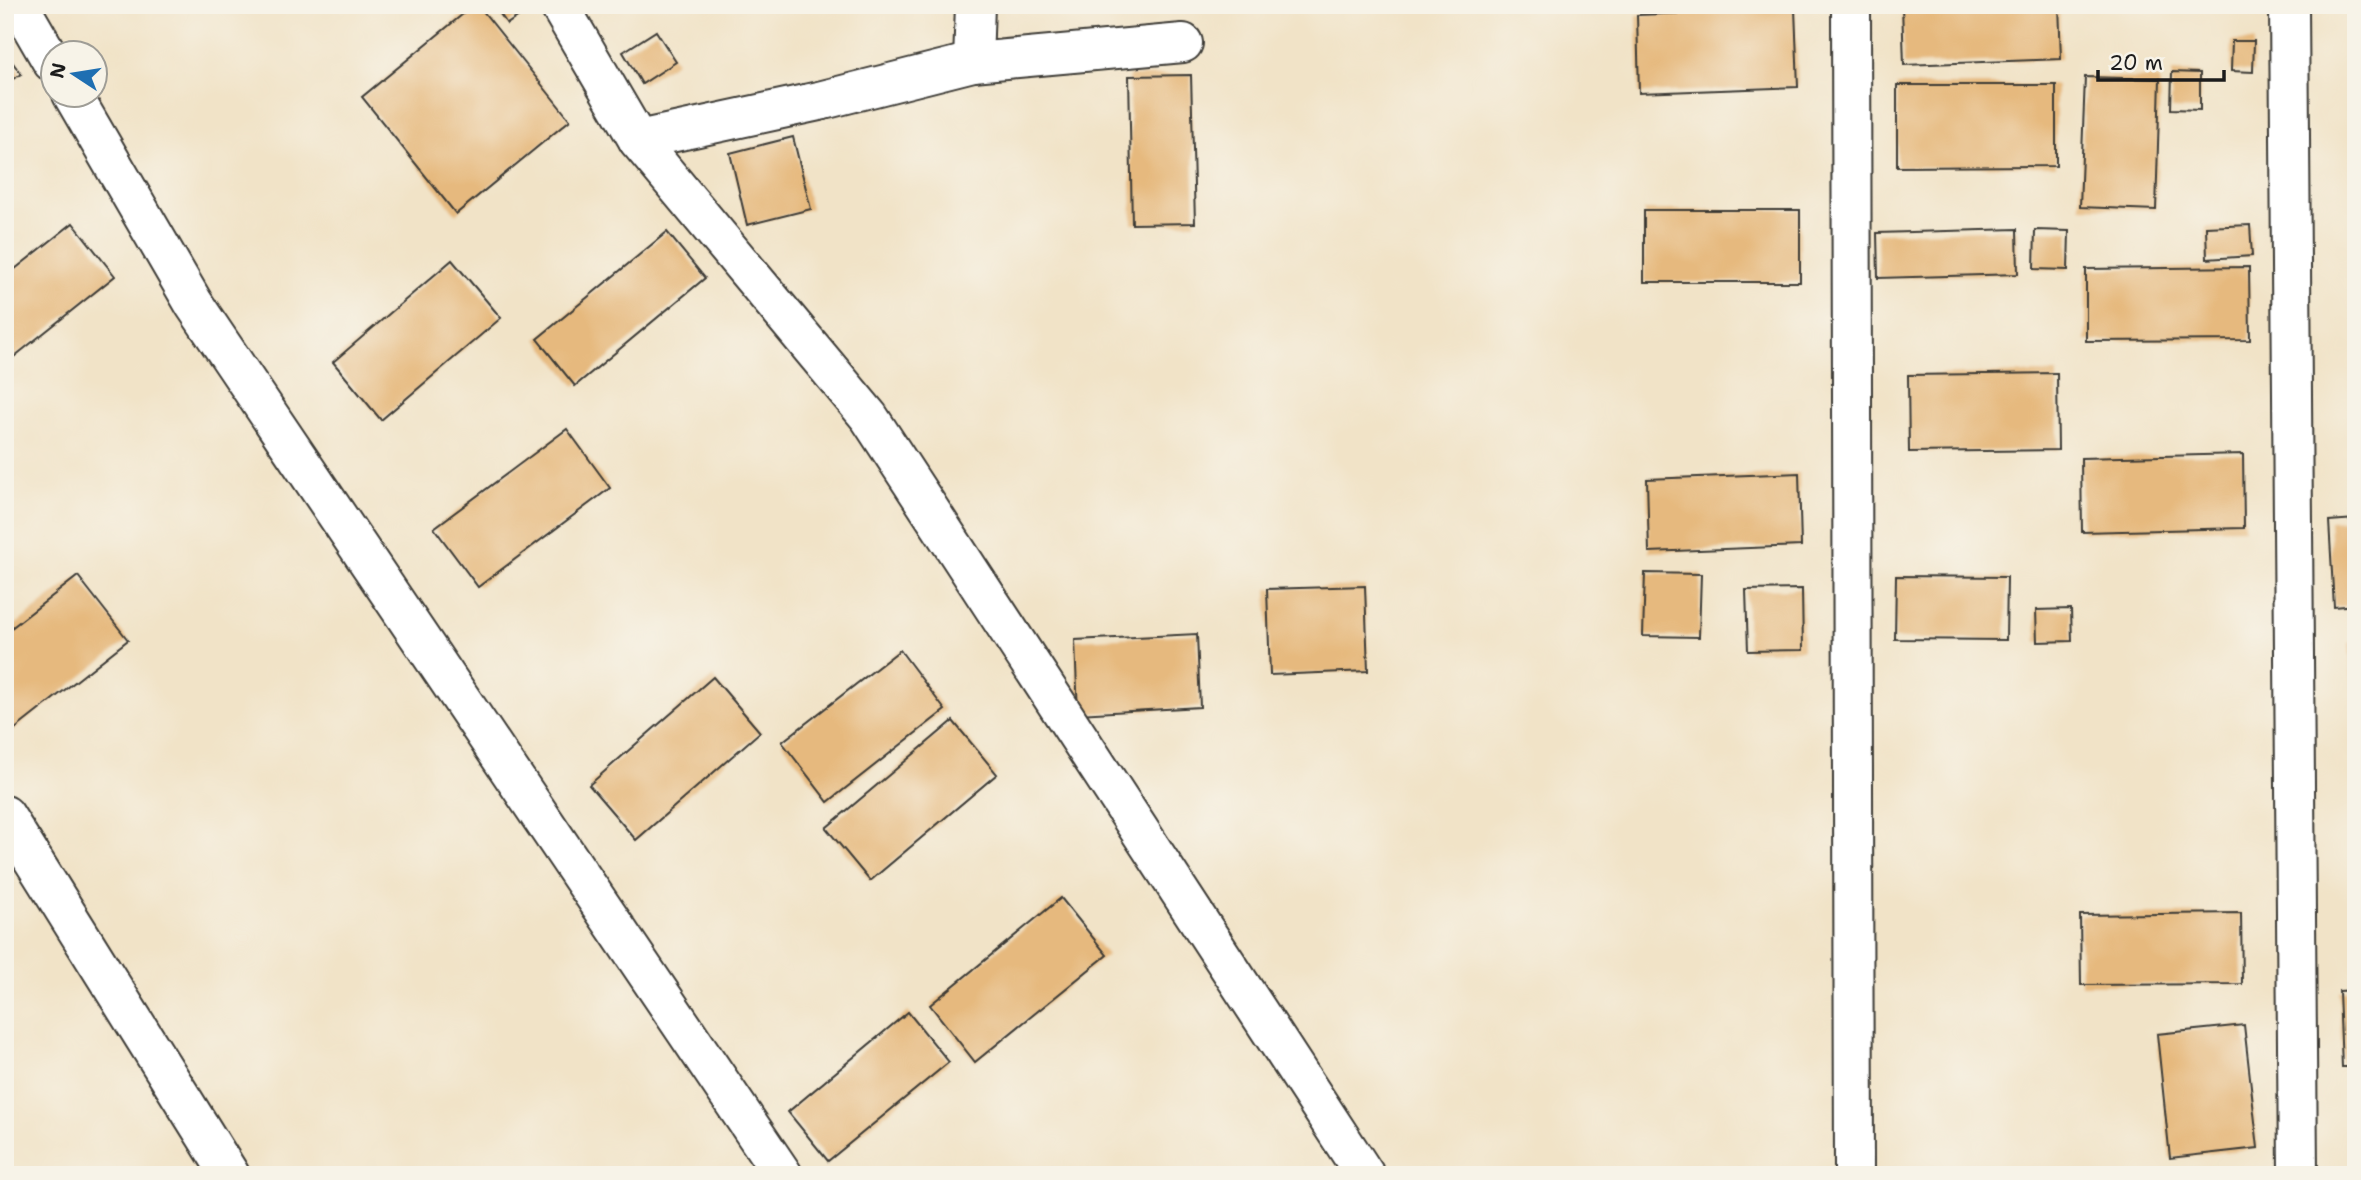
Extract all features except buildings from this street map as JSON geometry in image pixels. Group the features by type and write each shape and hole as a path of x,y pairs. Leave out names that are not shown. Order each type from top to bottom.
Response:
{"street":[{"path":"19,5 38,38"},
{"path":"559,5 638,140 869,417 1365,1175"},
{"path":"973,62 975,5"},
{"path":"1852,5 1854,1175"},
{"path":"2289,5 2298,1175"},
{"path":"638,140 819,101 973,62 1183,43"},
{"path":"80,108 194,304 783,1175"},
{"path":"5,815 230,1175"}]}
